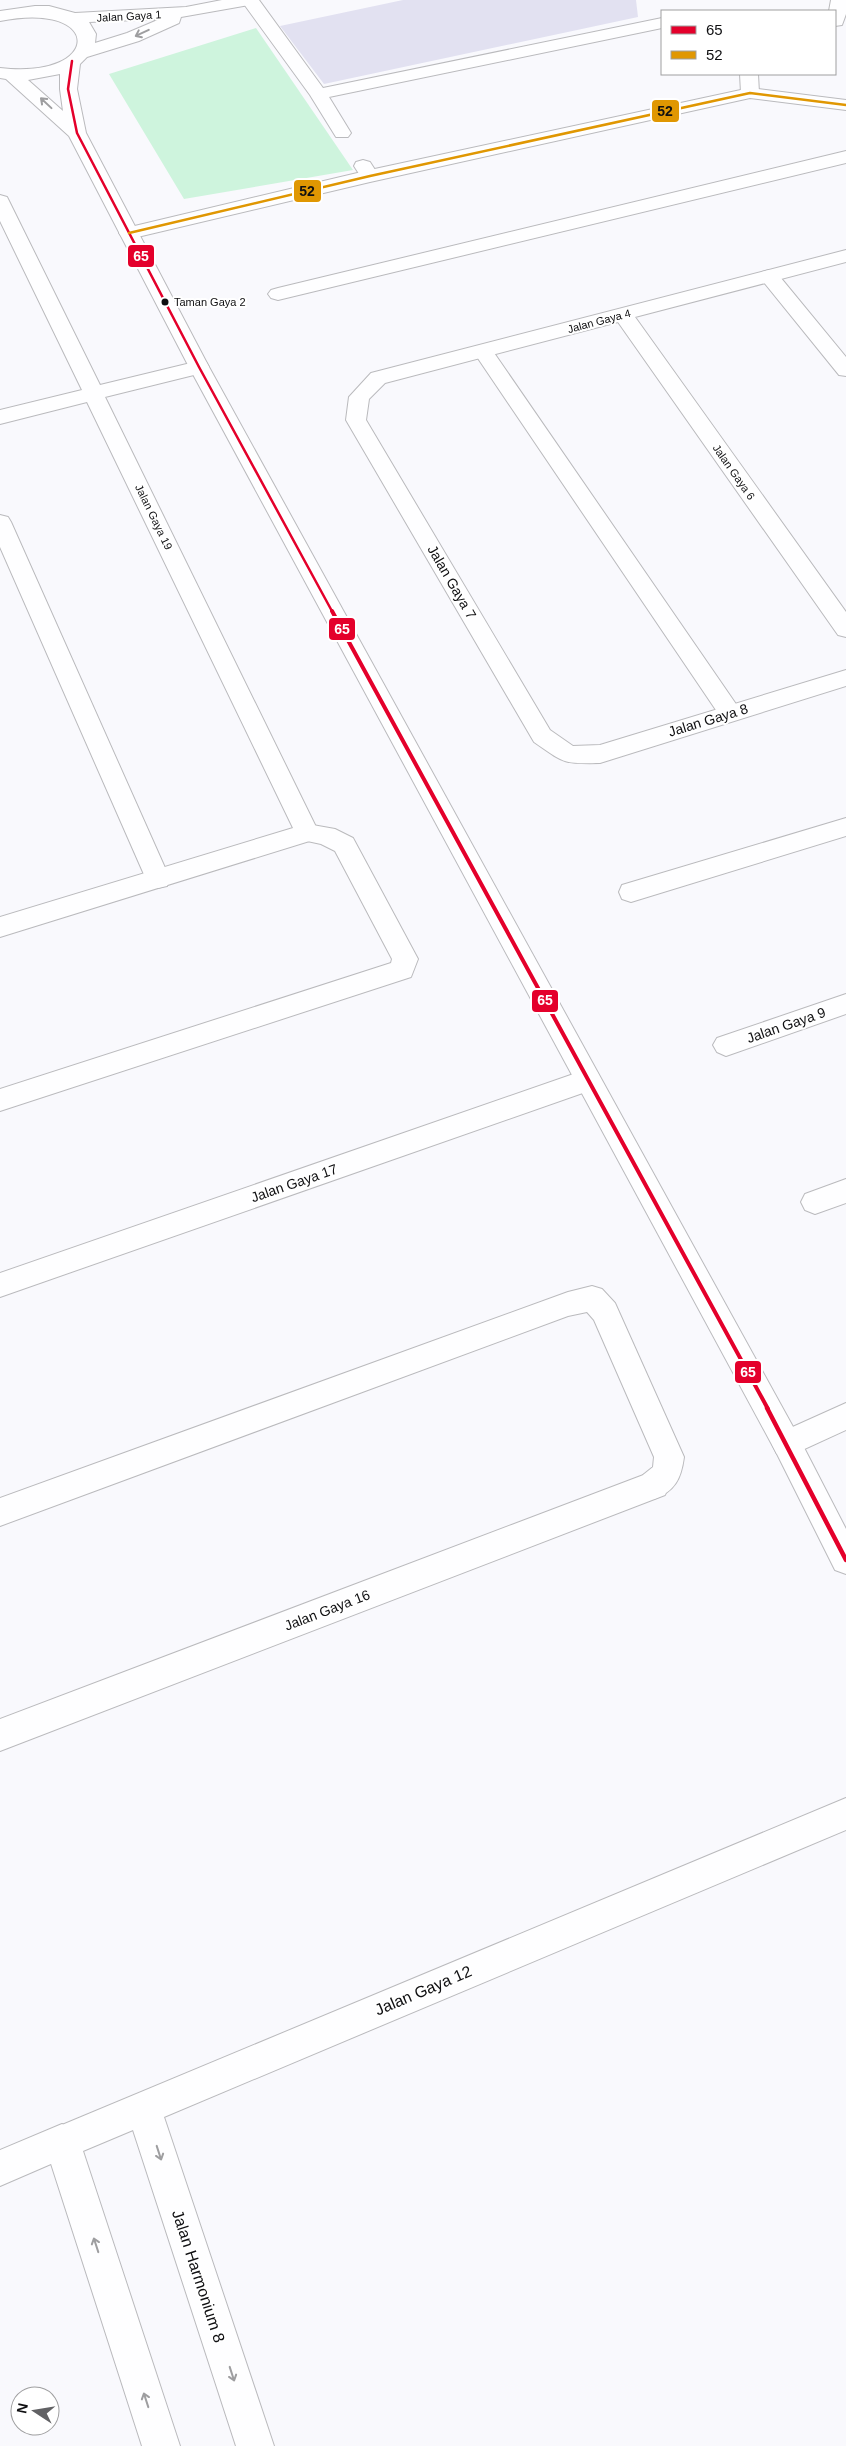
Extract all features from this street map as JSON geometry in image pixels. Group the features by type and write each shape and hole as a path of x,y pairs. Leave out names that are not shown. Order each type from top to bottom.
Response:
{"street":[{"name":"Jalan Gaya 1","path":"0,16 36,5 72,18 186,12 250,0"},
{"path":"250,0 318,94 342,133"},
{"path":"839,21 840,0"},
{"name":"Jalan Gaya 1","path":"6,74 45,72 77,57 133,37 186,12"},
{"path":"72,18 82,25 87,34 87,44 77,57 69,74 67,94 77,133 199,367 787,1444 846,1560"},
{"path":"318,94 661,23"},
{"path":"6,74 26,84 77,133"},
{"path":"749,75 750,94"},
{"path":"129,233 367,171 750,94 846,105"},
{"path":"278,294 846,157"},
{"name":"Jalan Gaya 19","path":"0,201 307,833"},
{"name":"Jalan Gaya 4","path":"358,397 378,378 846,256"},
{"path":"769,276 846,370"},
{"name":"Jalan Gaya 6","path":"623,314 846,629"},
{"path":"483,351 730,713"},
{"path":"0,417 199,367"},
{"name":"Jalan Gaya 7","path":"358,397 356,420 542,736 569,755"},
{"path":"0,522 158,879"},
{"name":"Jalan Gaya 8","path":"569,755 600,754 846,678"},
{"path":"631,892 846,827"},
{"path":"0,927 307,833 326,835 344,845 405,960 402,970 0,1100"},
{"name":"Jalan Gaya 9","path":"726,1046 846,1004"},
{"name":"Jalan Gaya 17","path":"0,1285 588,1080"},
{"path":"816,1202 846,1191"},
{"name":"Jalan Gaya 16","path":"0,1512 568,1304 592,1298 605,1312 669,1457 667,1474 654,1485 0,1735"},
{"path":"787,1444 846,1416"},
{"name":"Jalan Gaya 12","path":"0,2168 846,1814"},
{"name":"Jalan Harmonium 8","path":"144,2107 255,2446"},
{"path":"62,2142 161,2446"}],"green space":[{"path":"256,28 353,170 184,199 109,74"}],"building":[{"path":"403,0 636,0 638,17 324,84 280,26"}],"transit line":[{"name":"65","path":"72,61 68,89 77,133 199,367 787,1444 846,1560"},
{"name":"52","path":"129,233 370,176 750,93 846,105"}],"place":[{"name":"Taman Gaya 2","path":"165,302"}]}
